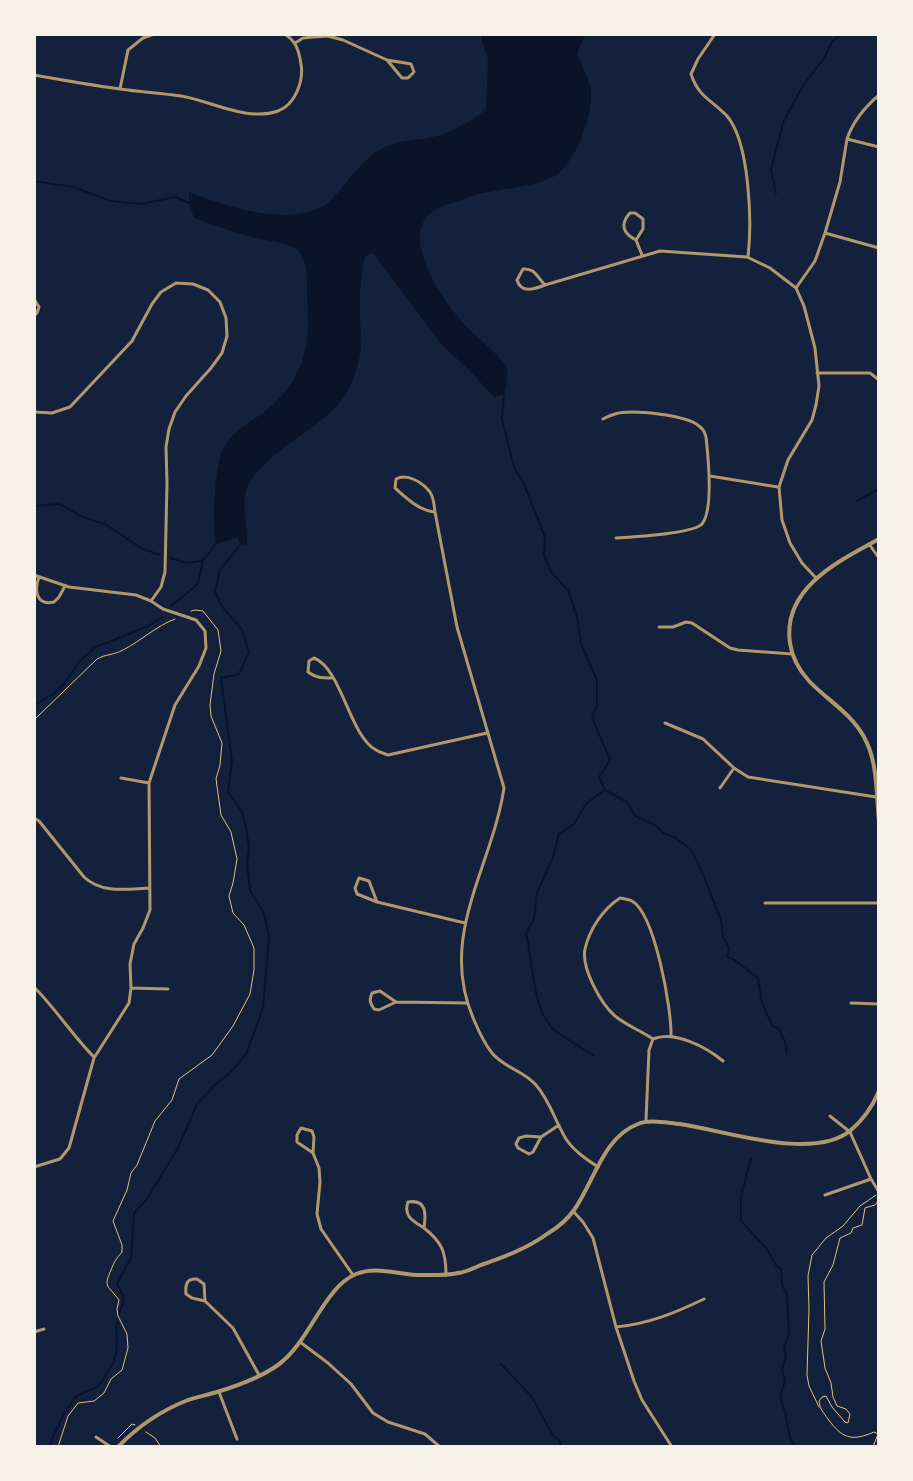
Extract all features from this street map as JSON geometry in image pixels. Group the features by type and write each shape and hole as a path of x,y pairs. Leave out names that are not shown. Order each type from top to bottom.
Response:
{"street":[{"path":"120,89 128,50 154,34"},
{"path":"34,75 185,96 253,114 278,111 299,89 302,69 295,43 284,34"},
{"path":"715,34 691,74 696,88 728,117 738,138 747,175 751,233 747,257"},
{"path":"295,43 303,38 328,36 387,60 411,64 414,72 408,78 402,78 387,60"},
{"path":"796,288 815,261 825,233 840,182 851,127 866,106 879,95"},
{"path":"847,139 879,147"},
{"path":"636,240 643,229 643,219 630,213 624,229 627,236 636,240 642,255"},
{"path":"825,233 879,248"},
{"path":"545,285 534,271 528,269 523,269 517,280 522,288 536,289 660,251 747,257 770,268 796,288 815,348 819,386 812,420 788,460 779,487 782,520 790,543 816,578"},
{"path":"34,412 52,413 70,407 132,341 161,292 176,283 193,284 208,290 220,302 226,318 227,336 222,353 186,396 175,412 169,429 166,447 165,572 161,587 151,601"},
{"path":"34,299 39,307 34,316"},
{"path":"817,373 870,373 879,380"},
{"path":"603,419 616,413 668,416 694,422 706,437 710,476 705,519 699,527 616,538"},
{"path":"710,476 779,487"},
{"path":"435,512 426,511 403,495 395,488 396,479 410,477 429,491 434,500 457,627 504,788 462,938 466,1003 494,1056 524,1073 537,1085 567,1140 598,1167"},
{"path":"879,539 816,578 803,591 794,607 789,635 792,654 809,681 859,727 876,756 879,821"},
{"path":"869,544 879,558"},
{"path":"34,575 65,586 136,595 163,609 196,620 205,631 206,648 199,666 175,705 149,783 150,910 134,944 129,1003 94,1058 69,1148 60,1159 34,1167"},
{"path":"39,577 36,591 44,602 54,602 65,586"},
{"path":"659,627 692,623 730,648 792,654"},
{"path":"332,678 313,676 308,672 309,661 314,658 322,663 332,678 363,737 374,750 388,755 487,733"},
{"path":"665,723 703,739 748,777 876,797"},
{"path":"720,788 734,768"},
{"path":"121,778 149,783"},
{"path":"34,818 92,884 110,889 149,888"},
{"path":"377,902 369,881 359,878 355,888 357,894 377,902 465,923"},
{"path":"653,1039 615,1015 603,1001 587,968 584,951 599,918 610,904 620,898 632,901 643,912 651,931 666,985 671,1037"},
{"path":"765,903 879,903"},
{"path":"34,987 94,1058"},
{"path":"131,988 168,989"},
{"path":"396,1002 380,991 372,993 370,998 374,1009 379,1010 396,1002 466,1003"},
{"path":"851,1003 879,1004"},
{"path":"646,1122 649,1050 653,1039 662,1035 671,1037 714,1053 723,1061"},
{"path":"118,1447 151,1418 191,1399 219,1392 259,1375 287,1358 334,1291 353,1275 370,1271 412,1275 463,1273 534,1243 561,1224 573,1211 611,1144 639,1123 692,1126 777,1143 820,1142 850,1132 874,1104 879,1091"},
{"path":"830,1116 850,1132 879,1193"},
{"path":"541,1137 526,1136 519,1138 516,1144 529,1154 541,1137 559,1125"},
{"path":"313,1153 297,1142 301,1128 312,1131 314,1137 313,1153 320,1182 317,1214 321,1229 353,1275"},
{"path":"825,1195 871,1179"},
{"path":"424,1228 423,1206 408,1202 407,1214 411,1220 437,1238 443,1249 446,1275"},
{"path":"573,1211 593,1238 616,1327 642,1400 672,1447"},
{"path":"205,1301 204,1284 192,1278 187,1281 186,1294 205,1301 233,1328 259,1375"},
{"path":"616,1327 663,1318 704,1299"},
{"path":"34,1332 44,1329"},
{"path":"300,1342 351,1384 373,1413 388,1422 425,1434 440,1447"},
{"path":"219,1392 237,1439"},
{"path":"96,1437 111,1447"}],"path":[{"path":"34,720 97,659 127,648 180,615 203,611 218,630 221,651 210,705 222,743 216,779 221,815 231,832 237,859 229,896 254,948 250,994 233,1026 212,1055 178,1081 172,1100 155,1121 131,1173 113,1221 122,1252 106,1277 107,1285 119,1300 118,1316 127,1334 128,1348 122,1370 111,1379 104,1393 94,1401 78,1403 68,1416 58,1447"},
{"path":"872,1192 879,1193"},
{"path":"873,1447 878,1434 874,1432 850,1438 836,1431 820,1409 809,1386 808,1276 812,1255 826,1238 879,1193"},
{"path":"820,1409 819,1401 826,1396 845,1422 848,1423 850,1418 846,1409 837,1406 825,1368 821,1341 825,1329 824,1282 833,1265 840,1238 862,1225 865,1208 879,1200"}],"water":[{"path":"480,34 586,34 577,53 591,93 589,114 581,138 570,160 556,175 443,206 425,219 420,231 424,260 439,291 466,326 505,365 504,394 494,397 442,345 373,253 365,256 360,293 360,352 349,388 340,403 276,454 251,481 245,496 247,545 240,544 237,537 216,543 215,495 224,447 235,433 271,407 295,377 307,341 307,273 302,255 293,247 194,218 189,192 221,204 261,213 300,214 317,209 331,200 361,165 383,148 444,134 486,110 488,59"}],"waterway":[{"path":"776,193 771,169 784,120 804,84 832,42 841,34"},
{"path":"34,181 73,187 111,201 141,204 175,197 192,204"},
{"path":"504,395 502,419 514,467 545,537 544,555 551,572 568,590 577,617 581,644 597,680 597,705 592,717 610,760 599,777 605,790 627,802 635,816 655,825 691,850 721,920 723,937 729,948 727,957 758,978 762,1003 772,1025 779,1029 787,1054"},
{"path":"857,501 879,489"},
{"path":"34,506 60,504 83,517 105,524 141,548 160,555"},
{"path":"171,606 198,584 203,560 218,541"},
{"path":"49,1447 71,1403 80,1394 97,1387 114,1361 117,1324 124,1301 117,1284 131,1258 134,1213 147,1199 178,1148 197,1104 246,1054 263,1008 269,937 264,913 250,890 249,848 242,812 228,792 232,761 221,678 239,674 249,652 242,630 221,605 215,591 220,570 240,545"},
{"path":"170,558 187,563 201,561"},
{"path":"34,705 64,684 79,662 94,648 163,617"},
{"path":"594,1056 555,1031 545,1019 537,996 526,933 534,919 537,893 553,857 559,834 574,824 586,804 603,791"},
{"path":"751,1159 741,1196 741,1221 781,1269 787,1295 789,1332 782,1368 785,1381 780,1397 790,1438 796,1447"},
{"path":"501,1364 532,1397 562,1447"}]}
